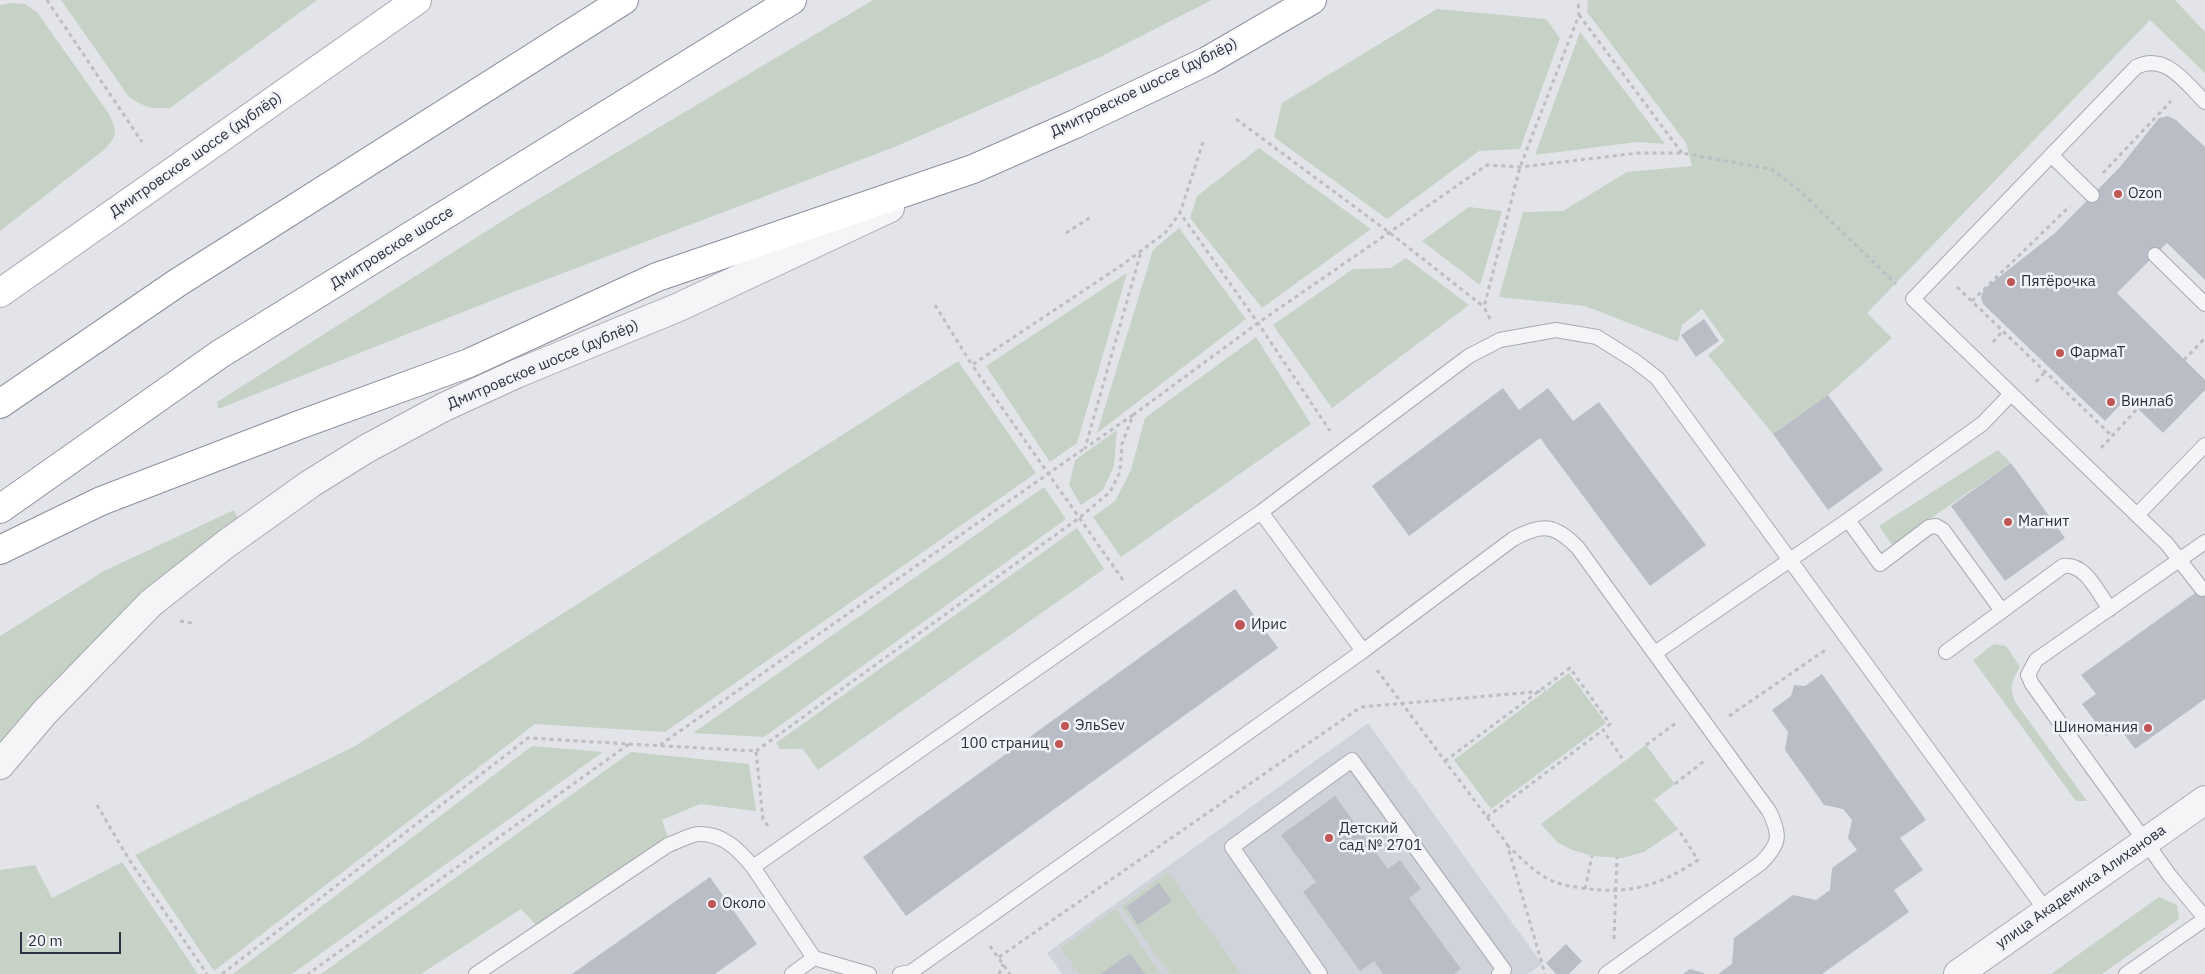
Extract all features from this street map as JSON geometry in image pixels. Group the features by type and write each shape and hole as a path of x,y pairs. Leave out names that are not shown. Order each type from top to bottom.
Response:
{"main road":[{"name":"Дмитровское шоссе (дублёр)","path":"0,294 417,0"},
{"path":"0,404 177,283 624,0"},
{"name":"Дмитровское шоссе","path":"0,509 220,354 792,0"},
{"name":"Дмитровское шоссе (дублёр)","path":"0,550 101,501 298,425 469,363 658,277 973,169 1075,124 1207,61 1312,0"}],"street":[{"name":"Дмитровское шоссе (дублёр)","path":"0,765 45,712 151,604 233,538 310,484 366,449 444,407 516,374 679,307 973,169"},
{"name":"улица Академика Алиханова","path":"1958,974 2205,800"}],"lane":[{"path":"2202,589 2181,559 2137,515 1913,300 2136,67 2144,63 2158,62 2166,66 2205,102"},
{"path":"2051,155 2092,195"},
{"path":"2155,255 2205,304"},
{"path":"753,867 1261,512 1469,356 1500,340 1556,330 1597,337 1636,361 1657,378 2047,912"},
{"path":"1655,653 1848,520 1982,424 2011,394"},
{"path":"2137,515 2205,445"},
{"path":"1261,512 1363,652"},
{"path":"1848,520 1880,564 1929,527 1936,526 1944,530 2002,611"},
{"path":"900,974 911,972 976,924 1363,652 1513,539 1530,529 1547,527 1563,532 1578,548 1769,811 1778,837 1774,850 1761,863 1609,971"},
{"path":"2126,974 2205,919 2186,898 2032,684 2028,675 2036,660 2205,542"},
{"path":"1946,652 2063,566 2072,564 2080,568 2110,609"},
{"path":"1320,974 1232,847 1352,760 1504,970 1499,974"},
{"path":"476,974 668,845 697,834 717,837 737,847 753,867 814,958 869,974"},
{"path":"792,974 814,958"}],"path":[{"path":"47,0 142,142"},
{"path":"1484,307 1520,167 1579,14 1578,0"},
{"path":"1579,14 1682,154"},
{"path":"1236,119 1390,233 1484,307 1500,340"},
{"path":"972,365 1165,233 1180,213 1203,142"},
{"path":"660,745 1133,415 1258,322 1487,165 1520,167 1638,152 1682,154 1771,169 1800,191 1913,300"},
{"path":"1180,213 1258,322 1342,450"},
{"path":"1066,233 1091,217"},
{"path":"1085,448 1141,251"},
{"path":"1940,271 2112,436 2138,408"},
{"path":"935,305 972,365 1137,600"},
{"path":"2184,360 2205,338"},
{"path":"222,974 528,738 756,751 1079,518 1110,492 1120,472 1122,444 1133,415"},
{"path":"1710,729 1845,636"},
{"path":"1363,652 1507,844 1536,872 1562,886 1616,892 1647,886 1676,875 1698,860 1678,829"},
{"path":"1445,761 1570,668 1610,724 1487,817"},
{"path":"1646,745 1696,710"},
{"path":"1603,730 1624,761"},
{"path":"308,974 629,744"},
{"path":"1675,784 1722,746"},
{"path":"756,751 763,819 782,847"},
{"path":"97,805 128,858 206,974"},
{"path":"1507,844 1544,974"},
{"path":"1586,889 1592,856"},
{"path":"1609,971 1617,857"},
{"path":"976,924 1010,974"},
{"path":"999,974 1003,964"}],"shaded area":[{"name":"Детский сад № 2701","path":"1368,723 1542,964 1528,974 1062,974 1047,953"}],"green space":[{"path":"61,0 317,0 170,108 153,108 129,97"},
{"path":"873,0 1212,0 1100,57 897,146 516,291 218,409 217,402 515,213"},
{"path":"1588,0 2175,0 2205,32 2205,73 2150,20 1867,313 1892,338 1828,395 1773,434 1708,355 1725,341 1702,309 1682,325 1678,342 1585,306 1499,297 1523,212 1563,211 1627,172 1692,166 1686,143 1587,12"},
{"path":"11,3 25,4 37,12 109,114 115,133 105,149 0,231 0,5"},
{"path":"1437,9 1546,19 1560,38 1520,149 1479,151 1387,219 1274,137 1282,103"},
{"path":"1580,32 1665,144 1637,142 1535,155"},
{"path":"1259,148 1371,229 1262,308 1190,218 1197,196"},
{"path":"1469,207 1502,211 1480,285 1422,241"},
{"path":"1179,228 1246,319 1097,433 1153,250"},
{"path":"1406,258 1469,305 1332,408 1273,325 1353,269 1391,268"},
{"path":"1127,273 1077,443 1050,462 986,366"},
{"path":"1256,337 1311,424 1121,557 1093,517 1115,501 1131,470 1145,418"},
{"path":"958,361 1036,473 665,732 535,724 214,971 135,855 355,746"},
{"path":"1117,430 1114,466 1103,490 1081,505 1069,485 1075,460"},
{"path":"1998,450 2011,463 1892,545 1879,526"},
{"path":"1044,487 1066,519 764,737 693,733"},
{"path":"234,510 238,518 160,580 0,747 0,636 104,571"},
{"path":"1077,528 1104,569 818,770 803,749 780,749 776,743"},
{"path":"1994,644 2006,646 2020,667 2012,684 2015,702 2087,801 2076,801 1973,660"},
{"path":"1569,673 1606,723 1491,809 1454,760"},
{"path":"1646,745 1675,784 1654,800 1678,829 1644,852 1622,858 1592,856 1572,850 1557,842 1541,824"},
{"path":"532,746 603,752 292,974 233,974"},
{"path":"631,752 749,764 756,811 700,804 662,820 668,837 537,926 521,909 421,974 321,974"},
{"path":"122,862 198,974 0,974 0,870 35,865 52,898"},
{"path":"1168,872 1241,974 1170,974 1121,906"},
{"path":"2159,897 2177,905 2179,919 2102,974 2051,974"},
{"path":"1115,909 1161,974 1079,974 1061,948"}],"building":[{"path":"2168,116 2176,120 2205,147 2205,280 2167,243 2117,293 2205,380 2205,390 2163,433 2127,398 2105,421 1983,304 1981,297 1984,289 2055,233 2120,167 2159,118"},
{"path":"1704,319 1719,341 1696,357 1681,335"},
{"path":"1503,388 1519,410 1548,388 1573,421 1599,402 1706,545 1650,586 1540,438 1409,536 1372,486"},
{"path":"1828,395 1883,470 1828,510 1773,434"},
{"name":"Магнит","path":"2011,463 2065,538 2005,581 1951,506"},
{"path":"2205,586 2205,699 2135,749 2119,727 2106,736 2082,704 2096,694 2081,675"},
{"path":"1235,589 1278,648 906,916 863,857"},
{"path":"1822,674 1926,820 1900,838 1923,870 1894,890 1909,912 1822,974 1718,974 1732,964 1734,938 1793,895 1816,900 1830,890 1832,868 1857,850 1848,838 1852,820 1843,809 1824,805 1785,750 1788,732 1772,710 1791,696 1794,685 1805,686"},
{"path":"1335,796 1388,869 1400,860 1421,889 1409,898 1461,969 1454,974 1383,974 1374,961 1360,971 1303,892 1316,882 1281,835"},
{"path":"710,877 757,944 715,974 572,974"},
{"path":"1159,883 1172,901 1138,925 1126,907"},
{"path":"1566,944 1582,961 1569,974 1556,974 1546,963"},
{"path":"1130,953 1145,974 1101,974"},
{"path":"1690,969 1704,973 1704,974 1683,974"}],"place":[{"name":"Ozon","path":"2118,194"},
{"name":"Пятёрочка","path":"2011,282"},
{"name":"ФармаТ","path":"2060,353"},
{"name":"Винлаб","path":"2111,402"},
{"name":"Магнит","path":"2008,522"},
{"name":"Ирис","path":"1240,625"},
{"name":"ЭльSev","path":"1065,726"},
{"name":"Шиномания","path":"2148,728"},
{"name":"100 страниц","path":"1059,744"},
{"name":"Детский сад № 2701","path":"1329,838"},
{"name":"Около","path":"712,904"}]}
